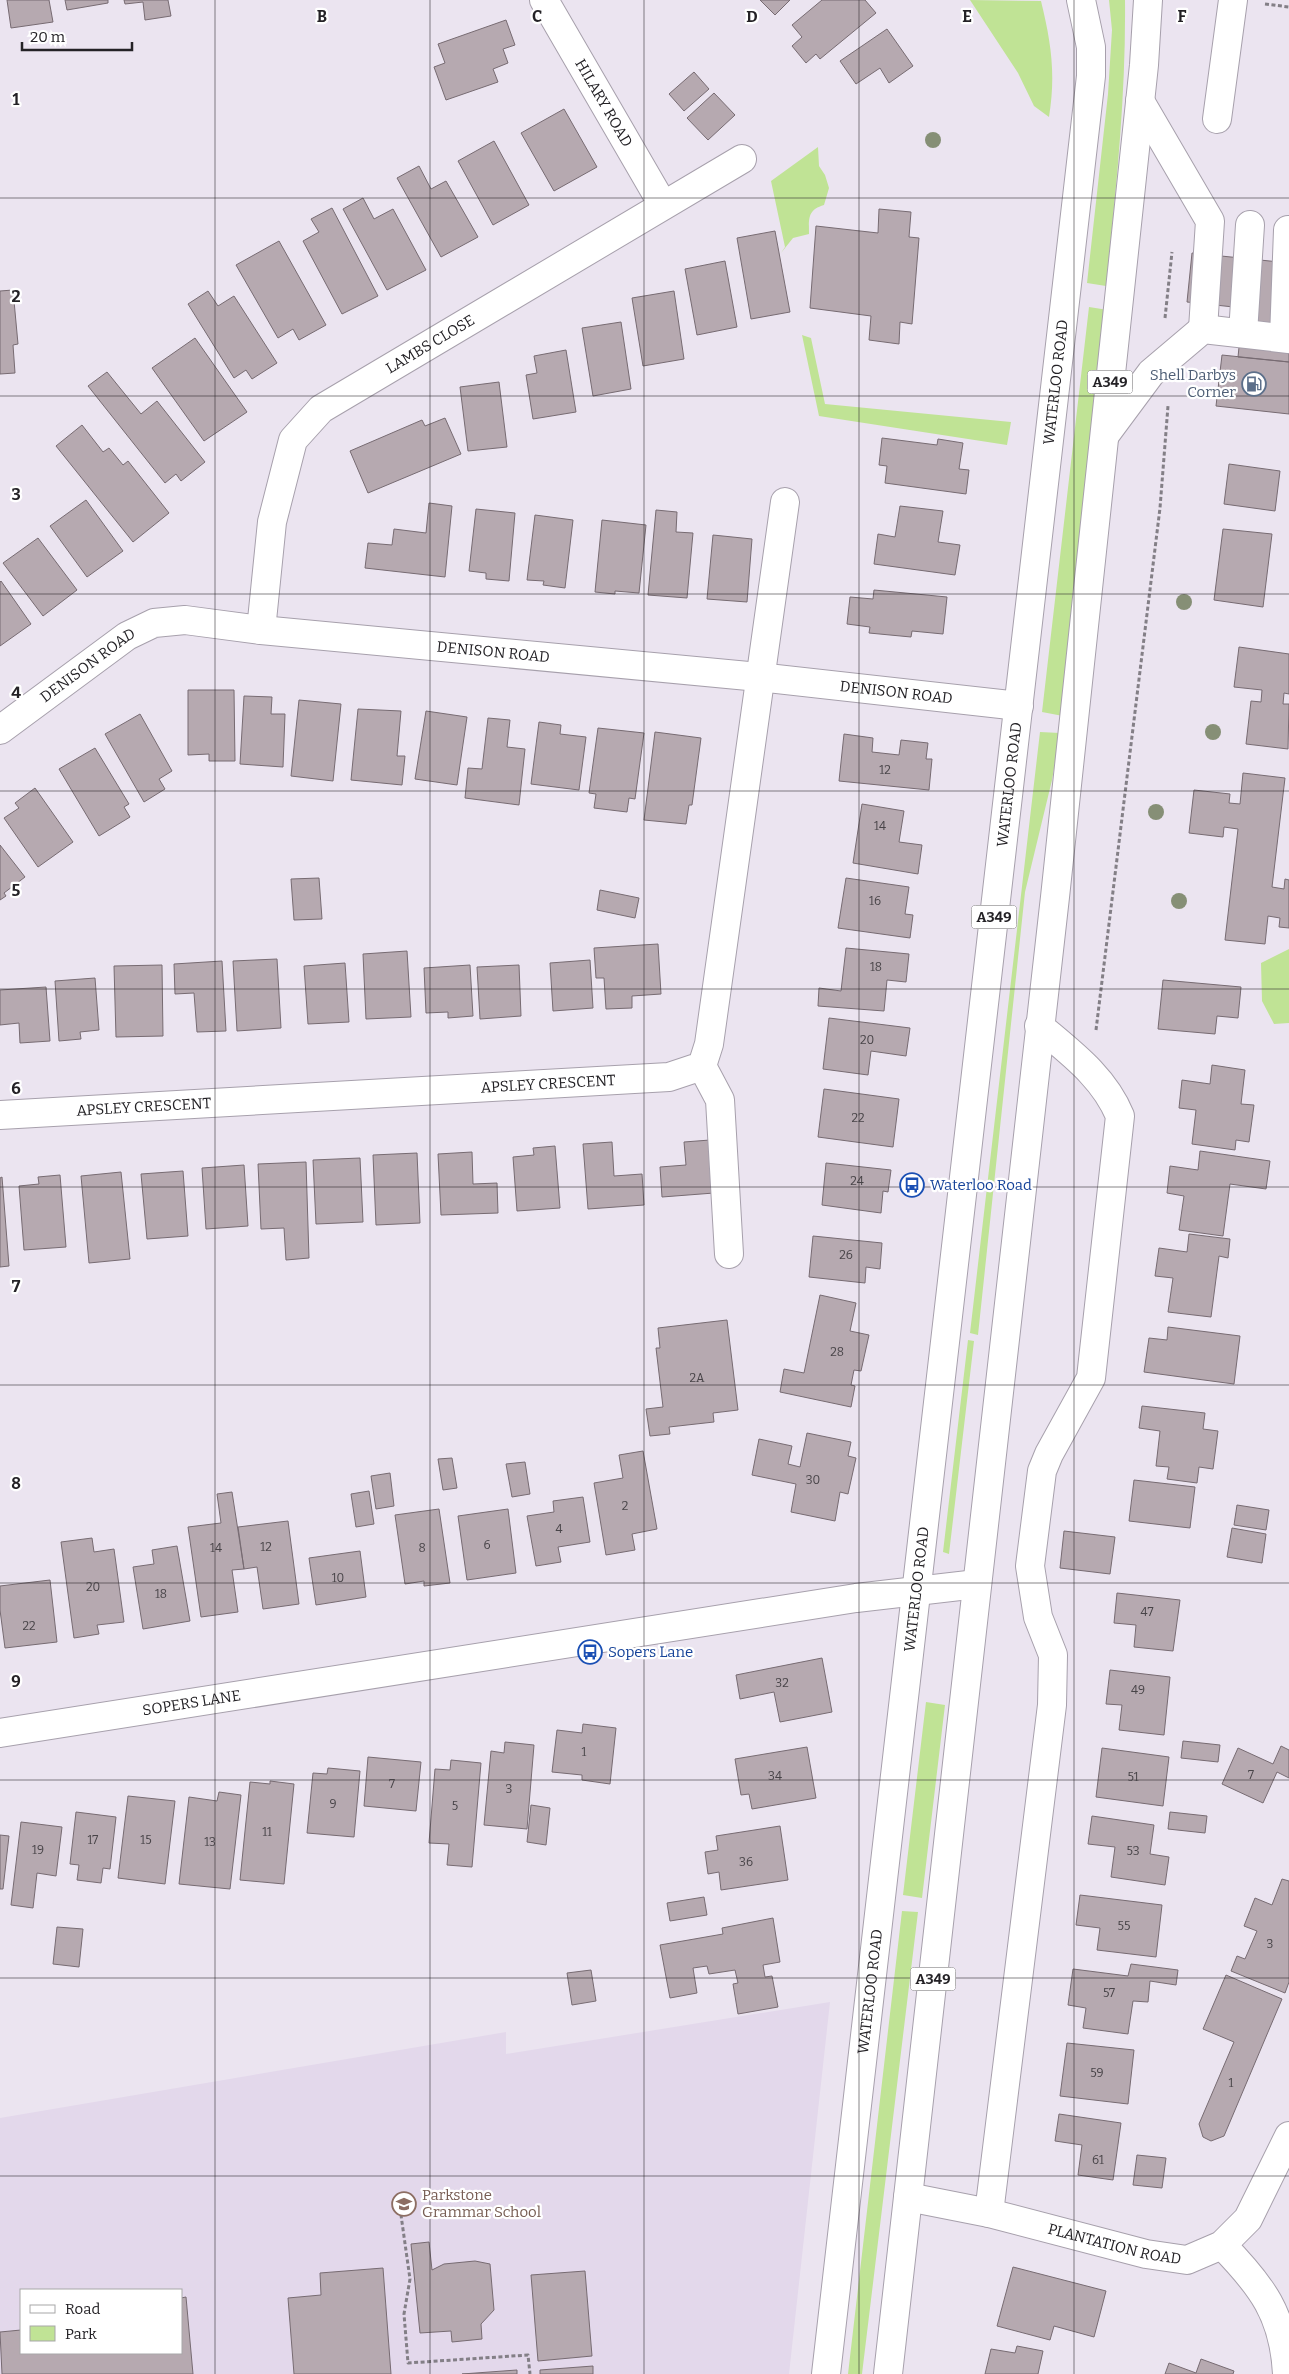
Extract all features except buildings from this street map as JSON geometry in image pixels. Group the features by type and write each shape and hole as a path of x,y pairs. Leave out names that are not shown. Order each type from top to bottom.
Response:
{"street":[{"name":"HILARY ROAD","path":"544,0 663,205"},
{"name":"WATERLOO ROAD","path":"826,2374 1091,76 1091,47 1081,0"},
{"name":"A349","path":"888,2374 1056,888 1140,101 1148,0"},
{"path":"1217,119 1233,0"},
{"path":"1140,101 1210,221 1203,329"},
{"name":"LAMBS CLOSE","path":"261,630 272,522 293,440 321,409 742,159"},
{"path":"1104,434 1151,373 1203,329 1286,339 1288,230 1210,221"},
{"path":"1243,333 1250,225"},
{"path":"728,1254 720,1100 702,1066 709,1044 785,502"},
{"name":"DENISON ROAD","path":"0,730 126,636 154,623 184,620 261,630 759,677 1019,706"},
{"path":"989,2213 1052,1705 1053,1655 1038,1617 1030,1566 1042,1471 1049,1454 1091,1378 1120,1116 1112,1098 1091,1070 1039,1026"},
{"name":"APSLEY CRESCENT","path":"0,1115 668,1077 702,1066"},
{"name":"SOPERS LANE","path":"0,1733 916,1589 977,1584"},
{"name":"PLANTATION ROAD","path":"908,2197 989,2213 1146,2254 1187,2260 1222,2245 1248,2219 1289,2136"},
{"path":"1222,2245 1252,2275 1277,2317 1287,2374"}],"path":[{"path":"1091,1070 1160,508 1172,355 1165,318 1173,244"},
{"path":"400,2208 410,2279 404,2314 408,2363 528,2355 530,2374"}],"shaded area":[{"name":"Parkstone Grammar School","path":"830,2002 789,2374 0,2374 0,2118 506,2032 506,2054"}],"green space":[{"path":"970,0 1041,1 1052,72 1049,117 1034,106 1018,73"},
{"path":"1109,0 1125,0 1125,36 1120,143 1106,286 1087,283 1108,94 1112,30"},
{"path":"818,147 819,166 825,175 829,188 824,205 812,212 809,220 809,234 793,238 781,253 785,247 771,181"},
{"path":"1089,307 1108,310 1063,716 1042,712"},
{"path":"802,335 811,338 825,404 1011,422 1007,445 819,416"},
{"path":"1040,732 1060,733 1052,780 1025,892 978,1335 970,1333"},
{"path":"1289,949 1289,1023 1274,1024 1262,1001 1261,963"},
{"path":"968,1340 974,1341 949,1554 943,1552"},
{"path":"926,1702 945,1705 922,1898 903,1895"},
{"path":"902,1911 918,1912 862,2374 848,2374"}],"place":[{"name":"Shell Darbys Corner","path":"1254,384"},
{"name":"Waterloo Road","path":"912,1185"},
{"name":"Sopers Lane","path":"590,1652"},
{"name":"Parkstone Grammar School","path":"404,2204"}]}
